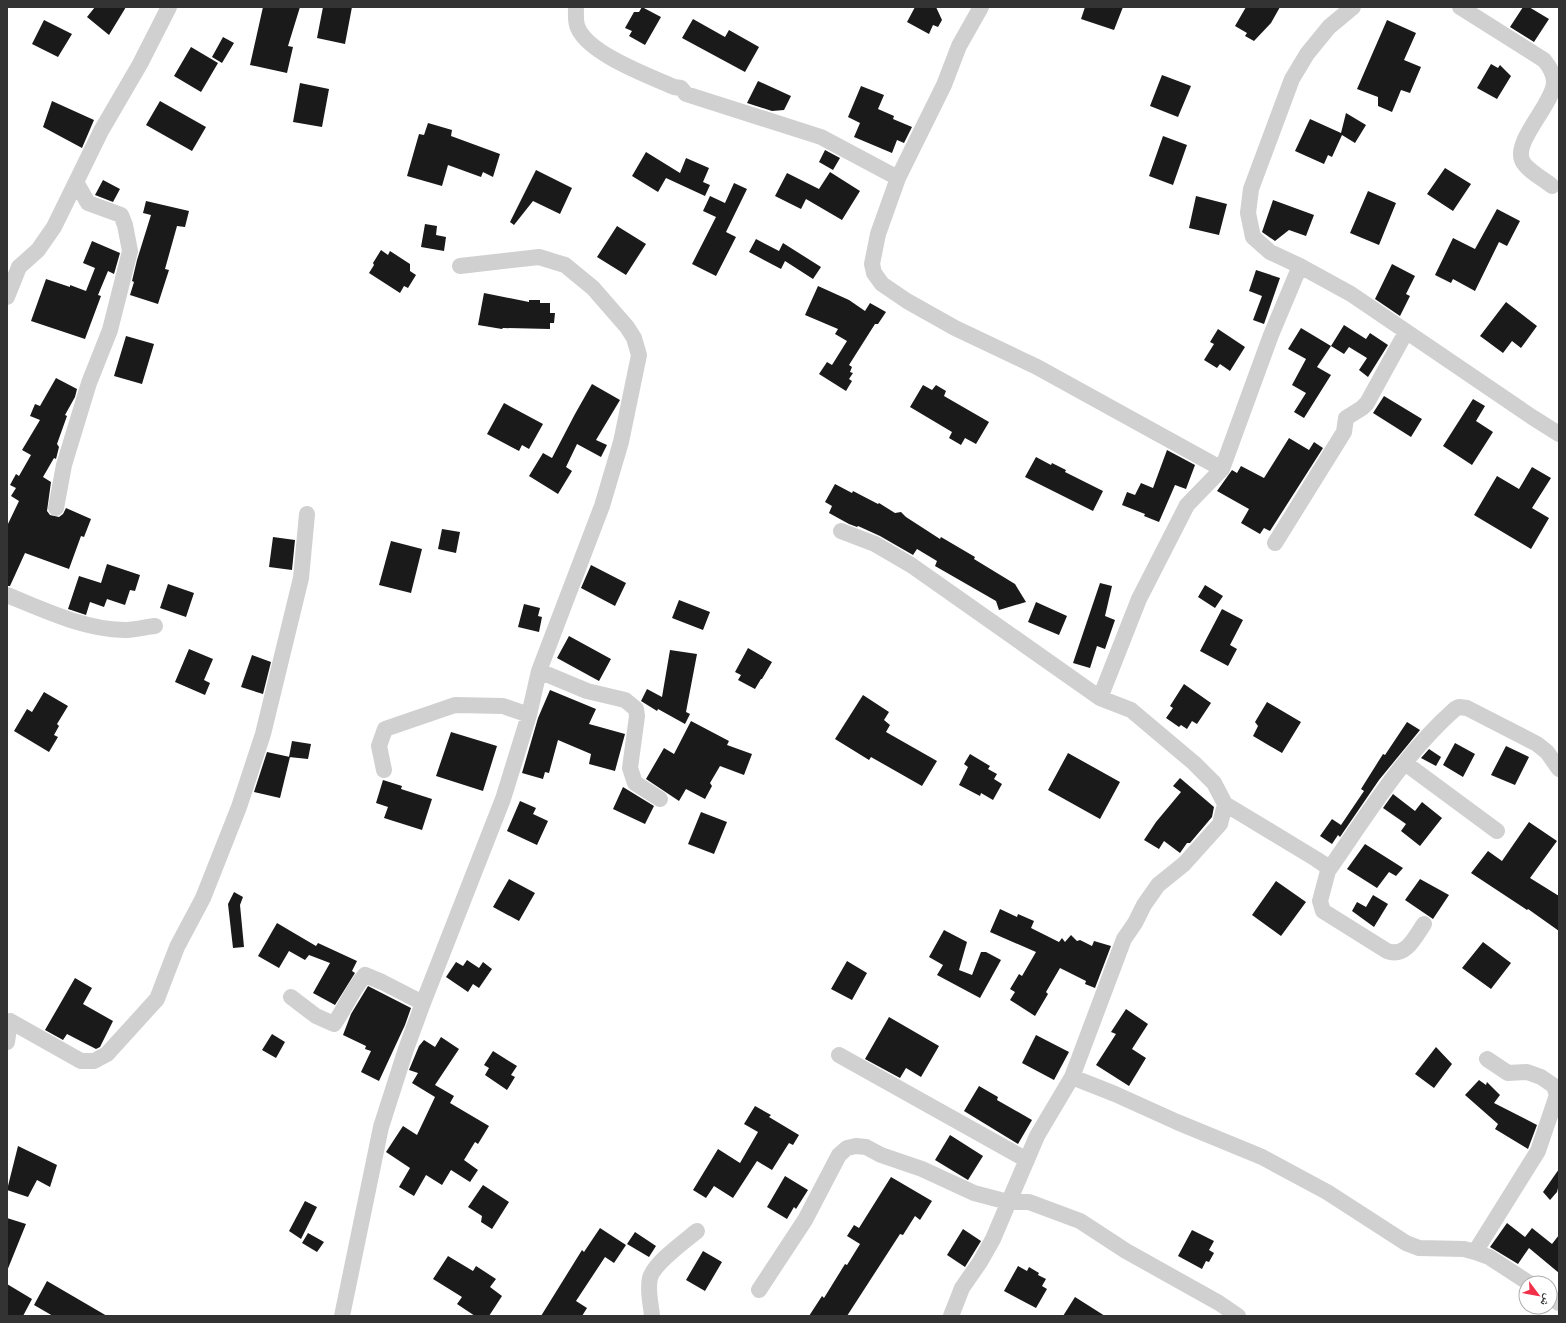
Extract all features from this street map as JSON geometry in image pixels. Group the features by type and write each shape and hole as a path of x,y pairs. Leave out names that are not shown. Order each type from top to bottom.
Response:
{"street":[{"path":"7,297 19,267 33,255 46,240 54,227 101,131 140,64 169,7"},
{"path":"576,7 578,28 583,36 620,64 674,87 681,88 686,94 821,137 898,178"},
{"path":"981,7 959,46 944,85 898,178 878,234 872,264 874,273 882,284 907,301 956,328 1037,367 1222,469"},
{"path":"1353,7 1329,27 1307,54 1292,79 1251,189 1248,213 1253,237 1270,252 1300,266 1351,294 1559,434"},
{"path":"1460,7 1544,60 1552,70 1554,82 1551,93 1521,150 1522,160 1527,167 1552,186"},
{"path":"56,508 64,465 89,383 110,330 130,251 125,225 121,215 88,203 76,182"},
{"path":"342,1316 381,1127 406,1049 423,1003 503,799 528,716 539,671 602,506 621,442 639,355 634,338 627,327 593,288 565,266 539,257 460,266"},
{"path":"1100,698 1139,599 1187,505 1222,469 1271,335 1300,266"},
{"path":"1275,543 1344,432 1346,418 1367,403 1406,332"},
{"path":"7,1042 10,1020 81,1061 94,1061 107,1054 157,999 177,947 203,898 239,807 263,734 302,578 307,514"},
{"path":"841,531 875,544 911,565 1100,698 1131,710 1188,758 1214,783 1225,804 1316,859 1325,865 1328,871"},
{"path":"7,595 42,611 97,627 125,630 155,626"},
{"path":"539,671 587,691 625,700 636,709 637,716 630,768 635,783 660,799"},
{"path":"384,770 379,746 385,729 409,720 455,706 503,706 528,716"},
{"path":"1424,924 1407,949 1398,953 1388,951 1323,911 1320,901 1328,871 1405,763 1428,736 1452,711 1463,707 1537,744 1547,752 1559,769"},
{"path":"1405,763 1497,831"},
{"path":"952,1316 962,1288 980,1262 993,1239 1037,1136 1072,1077 1124,939 1158,885 1184,864 1220,824 1225,804"},
{"path":"290,997 316,1016 334,1024 344,1009 356,985 365,974 423,1003"},
{"path":"839,1055 1027,1160"},
{"path":"1475,1252 1538,1151 1557,1095 1554,1086 1541,1077 1527,1072 1508,1072 1487,1059"},
{"path":"1072,1077 1116,1094 1177,1122 1262,1157 1327,1192 1406,1243 1419,1248 1464,1249 1475,1252 1489,1257 1518,1276"},
{"path":"759,1290 805,1220 839,1155 847,1148 856,1146 866,1147 922,1169 974,1193 1008,1202 1030,1202 1080,1220 1126,1251 1219,1303 1238,1316"},
{"path":"652,1316 650,1278 660,1263 697,1231"}],"building":[{"path":"95,7 126,7 109,35 87,17"},
{"path":"263,7 300,7 288,46 293,47 287,73 250,65"},
{"path":"323,7 352,7 345,44 317,38"},
{"path":"642,7 661,17 645,45 629,36 632,31 625,28 634,12 639,12"},
{"path":"915,7 936,7 942,20 938,27 933,25 929,34 907,22"},
{"path":"1085,7 1123,7 1114,30 1081,19"},
{"path":"1246,7 1280,7 1271,23 1254,41 1245,36 1247,33 1235,26"},
{"path":"1523,7 1529,7 1549,19 1534,42 1510,27"},
{"path":"693,19 725,37 729,30 759,47 745,72 682,38"},
{"path":"44,20 72,34 58,57 32,44"},
{"path":"1387,20 1416,33 1404,60 1421,67 1410,93 1401,90 1392,112 1378,106 1378,97 1357,89"},
{"path":"223,37 234,43 222,63 212,57"},
{"path":"191,47 218,63 201,92 174,76"},
{"path":"1491,64 1498,68 1500,65 1511,76 1497,99 1477,88"},
{"path":"1162,75 1191,86 1178,117 1150,106"},
{"path":"758,81 791,96 784,110 772,111 747,103"},
{"path":"300,83 329,89 322,127 293,122"},
{"path":"861,86 884,95 878,109 894,116 893,119 912,127 904,143 897,140 892,153 854,137 860,123 848,117"},
{"path":"52,101 94,120 82,148 43,127"},
{"path":"160,101 206,127 192,151 146,125"},
{"path":"1346,113 1366,125 1355,143 1342,135 1332,157 1328,155 1324,164 1295,151 1310,119 1341,133"},
{"path":"428,123 452,130 451,136 500,154 493,177 483,172 481,177 448,165 442,186 407,176 419,134 424,135"},
{"path":"1163,136 1187,145 1173,185 1149,176"},
{"path":"825,150 840,158 833,170 819,162"},
{"path":"646,152 680,173 686,158 709,168 703,182 710,185 705,196 666,178 658,192 632,176"},
{"path":"1445,168 1471,184 1453,211 1427,194"},
{"path":"536,170 572,188 560,214 533,201 514,225 510,222"},
{"path":"830,172 860,191 842,220 806,199 801,209 775,196 787,173 819,189"},
{"path":"103,180 120,189 113,202 95,195"},
{"path":"734,183 747,189 726,232 736,237 716,276 692,264 716,217 703,211 710,196 725,203"},
{"path":"1368,191 1396,203 1379,245 1350,233"},
{"path":"1196,196 1227,204 1219,235 1189,228"},
{"path":"1273,200 1314,215 1306,236 1289,230 1275,241 1262,232"},
{"path":"146,201 189,211 185,227 177,226 165,269 169,270 158,304 130,295 134,282 132,281 137,260 151,215 143,213"},
{"path":"1497,209 1520,221 1507,246 1499,242 1475,291 1453,279 1451,283 1435,275 1453,238 1475,249"},
{"path":"425,224 437,226 436,235 446,237 444,251 421,247"},
{"path":"617,226 646,244 626,275 597,257"},
{"path":"756,239 779,251 783,243 821,267 813,279 785,261 781,269 749,252"},
{"path":"92,241 120,253 114,274 108,271 98,295 101,296 85,339 31,321 46,279 86,291 95,268 83,263"},
{"path":"381,250 388,255 390,251 410,264 410,271 416,275 408,288 404,286 400,293 369,273"},
{"path":"1392,264 1415,276 1406,294 1410,296 1400,316 1375,299"},
{"path":"1256,270 1280,278 1264,324 1253,320 1262,296 1249,291"},
{"path":"818,286 849,300 865,311 870,303 886,312 878,324 875,324 849,365 852,367 850,372 853,373 849,379 852,381 846,391 819,374 827,362 832,365 847,341 835,334 838,329 805,315"},
{"path":"484,293 529,302 529,300 540,300 540,303 550,303 550,313 555,313 554,323 550,323 550,329 502,329 478,325"},
{"path":"1506,302 1537,326 1521,348 1512,341 1503,353 1480,336"},
{"path":"1344,325 1366,339 1370,333 1388,345 1368,377 1359,370 1367,358 1349,347 1344,354 1331,346"},
{"path":"1301,328 1331,346 1317,367 1331,375 1304,418 1294,412 1306,393 1292,385 1306,359 1288,349"},
{"path":"1218,329 1245,347 1230,371 1220,364 1217,368 1204,360 1214,344 1210,342"},
{"path":"126,336 154,344 142,384 114,376"},
{"path":"56,378 77,389 75,397 65,415 67,416 57,444 59,447 56,459 54,458 43,477 51,482 47,511 50,515 59,517 63,514 66,508 91,519 84,537 81,536 69,569 25,553 10,586 7,586 7,526 19,501 11,496 16,488 10,485 16,474 19,476 31,455 22,450 40,420 30,416 35,404 40,406"},
{"path":"592,384 620,400 596,440 607,445 601,457 577,444 566,467 572,471 558,494 529,476 543,453 552,458"},
{"path":"923,385 932,390 936,385 946,391 944,396 989,422 976,444 965,438 961,445 949,438 952,432 910,407"},
{"path":"1384,396 1422,419 1411,437 1373,413"},
{"path":"1473,399 1485,406 1476,421 1493,432 1472,465 1443,446"},
{"path":"504,403 543,424 529,449 522,445 519,451 487,434"},
{"path":"1289,438 1309,450 1314,442 1323,448 1270,531 1264,528 1260,534 1241,523 1249,509 1217,491 1232,470 1237,473 1241,466 1264,478"},
{"path":"1167,450 1195,465 1186,489 1175,485 1159,522 1144,516 1145,514 1122,505 1127,492 1135,495 1141,483 1153,488"},
{"path":"1036,457 1051,465 1052,463 1066,470 1065,472 1103,491 1093,511 1025,477"},
{"path":"1532,467 1551,478 1532,508 1549,518 1531,549 1474,515 1497,476 1519,489"},
{"path":"835,484 852,493 853,491 878,504 879,503 895,513 901,512 906,517 940,539 941,537 975,557 974,559 1015,584 1026,602 999,610 996,601 935,566 937,561 917,549 913,555 880,536 858,526 849,524 829,513 832,506 825,502"},
{"path":"442,529 460,532 456,553 438,549"},
{"path":"273,537 295,540 292,570 269,567"},
{"path":"391,541 422,549 411,593 379,585"},
{"path":"107,564 140,575 135,591 130,590 125,605 107,599 104,607 90,602 86,615 68,609 79,576 101,583"},
{"path":"591,565 626,583 615,606 581,588"},
{"path":"1100,583 1112,586 1105,616 1115,620 1105,649 1097,646 1090,668 1073,663"},
{"path":"168,584 194,593 186,617 160,608"},
{"path":"1205,585 1223,596 1215,608 1198,597"},
{"path":"679,600 710,612 703,630 672,618"},
{"path":"1036,602 1067,616 1059,635 1028,622"},
{"path":"524,604 540,608 538,616 542,617 539,632 518,627"},
{"path":"1222,609 1243,620 1230,645 1237,649 1228,666 1200,651"},
{"path":"569,636 611,659 599,681 557,658"},
{"path":"748,648 772,662 755,689 738,680 741,675 735,672"},
{"path":"189,649 213,659 204,680 210,683 205,695 175,682"},
{"path":"670,650 697,654 686,712 690,714 685,724 658,709 657,711 641,701 647,689 662,697"},
{"path":"252,655 271,662 263,694 241,687"},
{"path":"1184,684 1211,703 1197,724 1192,721 1187,729 1181,725 1179,727 1166,718 1173,708 1170,706"},
{"path":"550,690 596,709 589,724 625,734 615,771 589,764 591,754 558,740 549,773 545,772 543,779 522,773 538,718"},
{"path":"44,692 68,706 57,724 59,726 54,735 58,737 49,752 14,731 27,709 32,712"},
{"path":"863,695 889,712 884,720 890,725 886,732 937,761 922,786 871,757 869,760 835,739"},
{"path":"1267,702 1301,722 1282,753 1253,736 1258,726 1255,722"},
{"path":"691,721 729,741 727,745 752,754 744,775 720,766 710,783 712,786 705,799 686,789 679,801 646,779 664,748 674,754"},
{"path":"1407,722 1420,730 1379,780 1340,837 1338,835 1332,844 1320,836 1332,819 1341,825 1364,791 1361,789 1383,754 1385,755"},
{"path":"451,732 497,746 483,791 436,776"},
{"path":"292,741 311,744 308,759 289,757"},
{"path":"1455,743 1475,754 1463,777 1443,765"},
{"path":"1506,746 1529,757 1515,785 1491,775"},
{"path":"1429,749 1441,757 1436,766 1421,758"},
{"path":"267,752 290,757 280,798 254,792"},
{"path":"1068,753 1120,782 1100,819 1048,790"},
{"path":"970,754 990,766 988,769 997,774 994,779 1002,784 993,800 981,793 980,796 959,785 968,767 964,764"},
{"path":"1180,778 1214,807 1212,817 1190,843 1187,843 1180,853 1164,841 1159,849 1144,840 1156,822 1181,792 1173,786"},
{"path":"383,780 402,786 401,789 432,799 422,830 384,818 388,807 376,803"},
{"path":"623,787 654,806 645,824 613,809"},
{"path":"1393,794 1415,811 1422,802 1442,818 1420,846 1401,831 1406,824 1383,808"},
{"path":"520,801 536,808 533,814 548,821 537,845 507,831"},
{"path":"701,812 727,822 714,854 688,844"},
{"path":"1529,822 1557,841 1530,878 1559,896 1559,931 1528,909 1527,910 1471,873 1488,851 1502,861"},
{"path":"1365,844 1403,868 1396,876 1389,872 1377,888 1347,869"},
{"path":"509,879 535,893 519,921 493,907"},
{"path":"1420,879 1449,895 1433,919 1405,900"},
{"path":"1276,881 1306,902 1281,936 1252,915"},
{"path":"234,892 243,897 240,905 244,947 233,948 228,904"},
{"path":"1373,895 1388,904 1374,927 1352,911 1357,902 1366,907"},
{"path":"1000,909 1017,917 1018,914 1034,921 1031,928 1059,942 1062,938 1065,942 1071,935 1077,941 1080,940 1092,946 1094,941 1111,946 1095,988 1085,984 1086,981 1060,968 1046,992 1048,994 1035,1016 1010,1000 1015,992 1010,989 1019,974 1022,976 1036,952 990,932"},
{"path":"277,923 316,946 318,943 357,961 352,971 355,973 335,1005 313,993 330,963 309,955 305,960 289,951 279,968 258,956"},
{"path":"944,930 967,942 959,970 972,975 981,952 986,952 1001,960 980,998 937,975 943,965 929,957"},
{"path":"1483,942 1511,963 1491,989 1462,968"},
{"path":"467,960 479,968 483,962 492,969 479,988 473,984 468,992 446,977 456,962 463,966"},
{"path":"847,961 867,973 852,1000 831,989"},
{"path":"75,978 92,988 83,1004 113,1021 100,1047 96,1049 67,1034 63,1040 45,1030"},
{"path":"368,986 411,1008 405,1025 379,1081 361,1072 371,1051 365,1049 366,1046 343,1035 351,1014"},
{"path":"1126,1009 1148,1024 1132,1049 1146,1058 1129,1086 1096,1065 1116,1034 1111,1032"},
{"path":"889,1017 939,1046 921,1077 906,1068 900,1078 865,1059"},
{"path":"272,1034 285,1042 276,1058 262,1050"},
{"path":"1036,1035 1069,1052 1054,1080 1022,1063"},
{"path":"441,1037 459,1049 435,1085 454,1096 450,1103 489,1126 478,1144 475,1142 464,1160 478,1170 470,1182 451,1170 442,1185 426,1175 414,1196 399,1187 410,1168 386,1152 403,1126 417,1135 435,1097 412,1083 418,1073 409,1070 419,1046 424,1040 435,1047"},
{"path":"1436,1047 1452,1064 1434,1088 1415,1074"},
{"path":"493,1051 517,1066 511,1075 515,1077 507,1090 485,1075 489,1068 484,1065"},
{"path":"1479,1080 1486,1085 1487,1082 1500,1095 1494,1103 1537,1125 1528,1149 1495,1129 1498,1124 1465,1095"},
{"path":"979,1086 998,1097 997,1100 1032,1120 1018,1144 964,1111"},
{"path":"755,1106 771,1115 769,1117 799,1135 793,1145 789,1143 772,1170 757,1161 733,1198 714,1186 706,1198 693,1190 718,1149 740,1163 758,1132 744,1124"},
{"path":"950,1135 983,1156 968,1180 935,1160"},
{"path":"18,1146 57,1165 50,1187 37,1180 28,1197 7,1190"},
{"path":"1559,1169 1559,1184 1557,1192 1550,1200 1543,1192"},
{"path":"785,1176 808,1190 796,1209 794,1207 787,1219 767,1207"},
{"path":"891,1177 932,1201 920,1220 915,1216 903,1235 900,1234 847,1316 809,1316 822,1296 824,1298 845,1264 847,1265 860,1244 847,1236 854,1225 859,1228"},
{"path":"483,1185 509,1202 492,1229 481,1222 482,1216 468,1207"},
{"path":"305,1201 317,1207 301,1239 289,1231"},
{"path":"7,1218 26,1224 7,1271"},
{"path":"1507,1223 1525,1237 1532,1228 1552,1244 1559,1235 1559,1273 1529,1248 1518,1264 1490,1247"},
{"path":"600,1228 626,1245 614,1263 605,1257 576,1301 587,1308 582,1316 541,1316 582,1250 584,1252"},
{"path":"963,1229 981,1241 965,1267 947,1255"},
{"path":"1192,1230 1214,1241 1209,1250 1214,1253 1209,1262 1206,1261 1202,1269 1178,1256"},
{"path":"635,1232 656,1246 649,1257 627,1244"},
{"path":"308,1233 324,1242 317,1252 302,1243"},
{"path":"703,1251 722,1262 705,1291 686,1280"},
{"path":"448,1256 473,1271 476,1266 496,1279 490,1287 502,1296 489,1316 475,1316 457,1304 462,1297 433,1279"},
{"path":"1018,1266 1027,1271 1029,1267 1039,1273 1038,1275 1046,1279 1042,1286 1047,1289 1036,1308 1004,1291"},
{"path":"47,1281 107,1316 53,1316 34,1305"},
{"path":"7,1284 32,1299 23,1316 7,1316"},
{"path":"1075,1297 1105,1316 1063,1316"}]}
